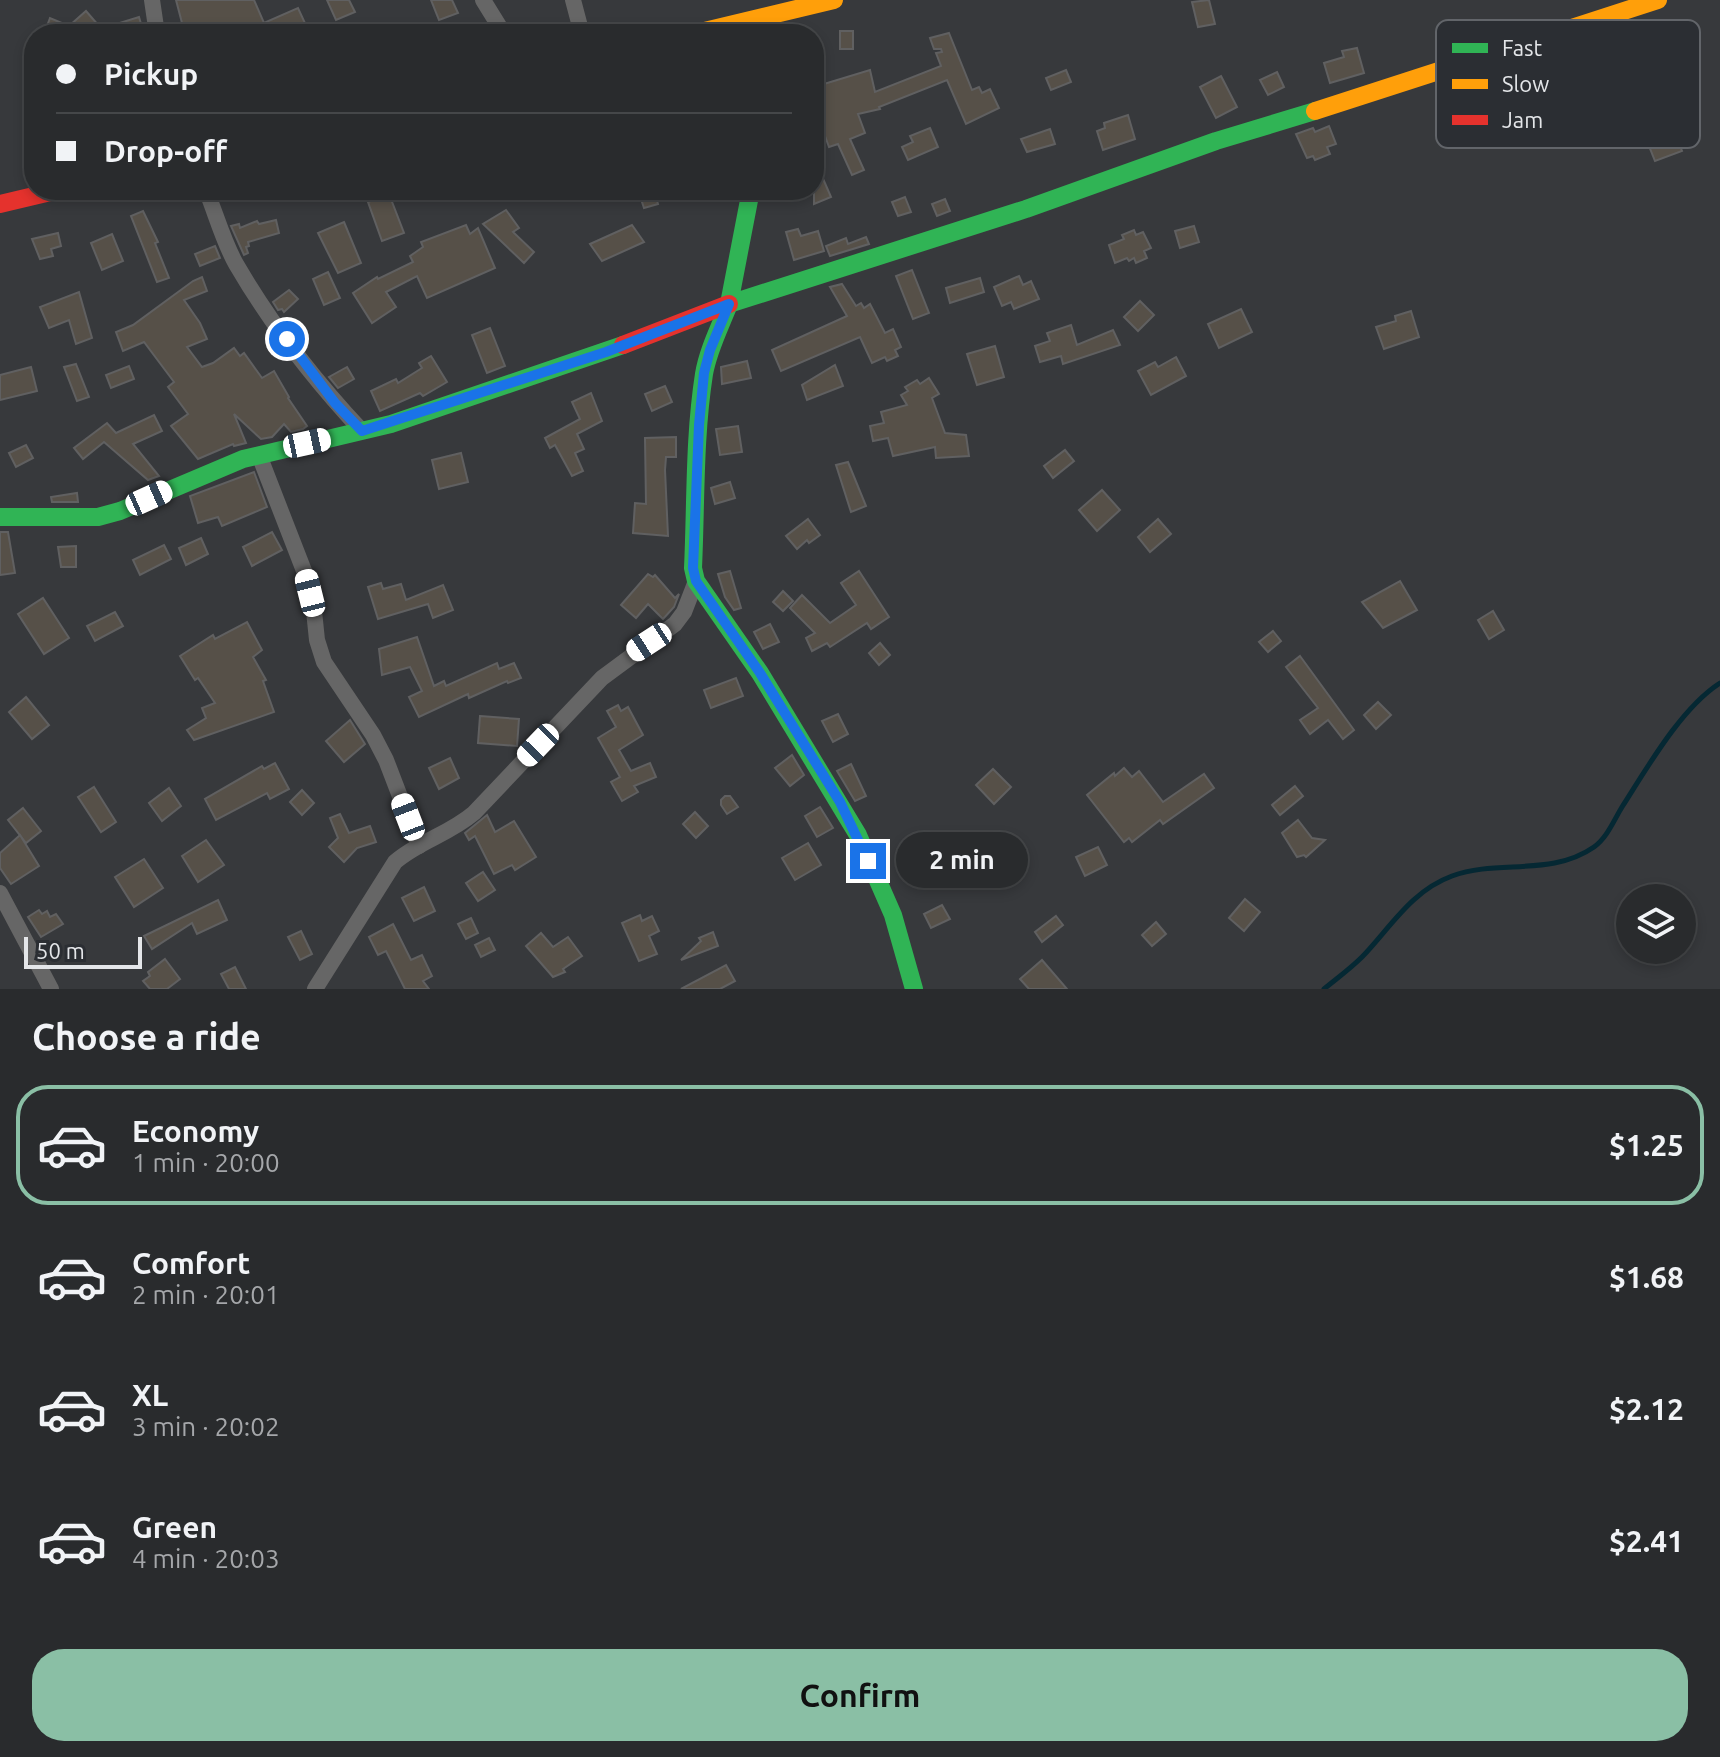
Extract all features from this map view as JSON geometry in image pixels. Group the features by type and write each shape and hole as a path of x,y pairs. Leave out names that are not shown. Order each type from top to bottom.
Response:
{"street":[{"path":"152,0 156,24"},
{"path":"483,0 498,24"},
{"path":"573,0 579,24"},
{"path":"750,24 834,0"},
{"path":"1592,20 1658,0"},
{"path":"0,517 98,517 120,511 205,473 259,455 362,431 606,352 729,304 1026,209 1216,141 1436,73"},
{"path":"0,204 24,198"},
{"path":"210,200 235,262 271,317 335,403 362,431"},
{"path":"749,200 729,304 704,373 693,568 696,581 760,673 858,835 893,915 914,989"},
{"path":"259,455 306,576 324,662 386,760 419,846"},
{"path":"315,989 395,862 456,828 474,813 602,678 675,624 684,612 696,581"},
{"path":"0,893 47,987"}],"building":[{"path":"176,0 254,0 264,23 298,8 305,24 180,24"},
{"path":"327,0 349,0 355,12 336,20"},
{"path":"431,0 452,0 458,13 439,20"},
{"path":"1209,0 1215,24 1198,27 1192,2"},
{"path":"86,11 97,24 71,24"},
{"path":"139,17 141,24 116,24"},
{"path":"50,18 64,24 48,24"},
{"path":"840,31 853,31 853,49 840,49"},
{"path":"949,33 972,90 979,87 982,93 990,89 999,108 966,124 947,80 880,109 858,114 865,133 850,139 864,170 852,175 838,144 829,147 824,133 824,84 870,70 875,92 941,66 936,53 942,52 941,49 934,49 930,38"},
{"path":"1357,48 1364,73 1330,83 1324,63 1344,57 1342,51"},
{"path":"1066,70 1071,82 1051,90 1046,78"},
{"path":"1277,72 1284,87 1268,95 1260,80"},
{"path":"1221,76 1237,107 1216,118 1200,87"},
{"path":"1128,115 1135,139 1103,150 1097,131 1105,128 1104,123"},
{"path":"1329,126 1336,144 1327,147 1330,154 1315,160 1313,156 1307,158 1296,134 1313,128 1315,132"},
{"path":"930,128 938,147 908,160 902,147 913,142 910,136"},
{"path":"1050,129 1055,144 1027,152 1021,139"},
{"path":"1650,148 1681,148 1682,151 1655,161"},
{"path":"824,181 831,197 824,200"},
{"path":"905,197 911,212 898,216 892,202"},
{"path":"945,199 950,211 937,216 932,204"},
{"path":"391,200 404,233 382,241 368,202"},
{"path":"641,200 657,200 658,204 644,208"},
{"path":"506,210 519,228 513,232 534,252 524,263 483,224"},
{"path":"143,211 158,242 155,243 169,278 157,282 131,216"},
{"path":"276,220 279,233 248,242 248,253 244,255 231,226 239,224 240,228 257,221 259,224"},
{"path":"344,222 361,263 338,273 318,233"},
{"path":"466,225 470,234 478,228 495,268 427,298 417,276 386,292 396,307 372,323 353,293 377,277 413,262 410,256 423,247 421,242"},
{"path":"632,225 644,242 602,261 590,244"},
{"path":"1194,226 1199,242 1180,248 1175,231"},
{"path":"798,229 801,236 818,231 824,251 794,260 786,232"},
{"path":"1134,230 1136,235 1143,232 1151,248 1144,251 1147,258 1136,263 1134,258 1129,261 1127,258 1115,263 1109,245 1124,239 1122,235"},
{"path":"58,233 61,246 51,249 53,256 40,259 32,239"},
{"path":"112,234 123,261 102,270 91,243"},
{"path":"866,237 869,244 830,256 826,246 846,238 848,244"},
{"path":"215,246 220,258 200,266 195,254"},
{"path":"912,270 929,313 913,319 896,276"},
{"path":"328,272 340,298 324,305 313,279"},
{"path":"1019,276 1023,285 1031,281 1039,299 1014,309 1011,302 1002,306 994,287"},
{"path":"202,277 207,291 184,300 207,339 187,347 202,367 234,348 240,356 244,353 262,378 274,371 307,426 303,429 291,432 284,424 272,437 261,439 234,414 246,443 233,444 198,459 171,426 188,414 168,387 174,382 144,342 123,351 116,332 133,325"},
{"path":"980,278 984,292 950,303 946,288"},
{"path":"842,284 856,306 861,303 864,308 870,304 885,333 893,329 901,347 895,350 898,356 887,361 885,357 872,363 860,337 781,371 772,350 847,316 830,287"},
{"path":"289,290 298,299 284,312 278,310 273,302"},
{"path":"79,292 92,338 76,344 69,320 49,328 40,307"},
{"path":"1140,301 1154,315 1138,331 1124,317"},
{"path":"1241,309 1252,332 1219,348 1208,324"},
{"path":"1411,311 1419,337 1384,349 1376,327 1396,321 1395,316"},
{"path":"1071,325 1077,345 1113,330 1120,345 1063,364 1061,356 1040,362 1035,346 1050,341 1047,333"},
{"path":"490,328 505,366 487,373 472,335"},
{"path":"995,346 1004,377 977,385 967,354"},
{"path":"431,356 447,382 423,396 420,393 380,411 371,391 396,379 398,383 422,368 419,363"},
{"path":"1176,357 1186,376 1151,395 1138,371 1155,362 1158,367"},
{"path":"747,361 751,378 722,384 721,367"},
{"path":"76,364 89,397 77,401 64,367"},
{"path":"835,365 843,386 807,400 802,385"},
{"path":"129,366 134,379 111,388 106,375"},
{"path":"31,367 37,391 0,400 0,375"},
{"path":"347,367 354,379 338,388 329,377"},
{"path":"929,378 939,394 932,398 945,433 966,435 969,456 936,458 935,447 893,456 888,438 873,441 870,426 884,423 881,412 907,405 901,395 908,391 905,387 917,380 920,384"},
{"path":"665,386 672,402 652,411 645,394"},
{"path":"591,393 602,421 577,434 584,449 575,453 583,471 572,476 555,445 550,448 545,438 580,419 572,402"},
{"path":"154,415 162,431 133,444 159,476 148,480 104,442 83,459 74,448 107,423 116,433"},
{"path":"738,426 742,452 720,455 716,429"},
{"path":"676,437 676,457 666,457 668,536 633,533 635,503 646,504 645,438"},
{"path":"26,445 33,458 16,467 9,453"},
{"path":"1065,450 1074,461 1053,478 1044,466"},
{"path":"461,453 468,482 439,489 432,460"},
{"path":"848,462 866,506 851,512 836,465"},
{"path":"254,472 267,507 222,526 218,517 198,523 190,496"},
{"path":"730,482 735,498 715,504 711,488"},
{"path":"1102,490 1120,510 1097,531 1079,510"},
{"path":"77,493 78,502 52,502 51,497"},
{"path":"808,519 820,535 809,543 807,540 797,549 786,536"},
{"path":"1158,519 1171,534 1150,552 1138,537"},
{"path":"0,532 8,532 15,573 0,575"},
{"path":"272,532 282,550 252,566 243,547"},
{"path":"201,538 208,554 186,565 179,548"},
{"path":"164,545 171,559 140,575 133,560"},
{"path":"76,546 76,567 61,567 58,547"},
{"path":"730,571 741,608 734,610 725,597 718,574"},
{"path":"859,571 889,617 871,629 867,623 830,647 827,643 812,651 806,638 815,633 790,608 802,595 830,623 856,605 841,583"},
{"path":"648,574 655,575 675,598 679,594 674,607 663,619 648,604 636,618 621,605"},
{"path":"1400,581 1417,610 1383,628 1362,602"},
{"path":"381,583 383,589 401,584 406,600 443,585 453,610 433,618 428,604 378,619 368,587"},
{"path":"783,591 793,601 783,611 773,602"},
{"path":"43,598 69,638 44,654 18,614"},
{"path":"1493,611 1504,630 1489,639 1478,620"},
{"path":"115,612 123,626 95,641 87,626"},
{"path":"247,622 262,650 253,657 266,680 263,681 274,712 194,740 187,730 206,718 202,708 215,703 180,656 213,635 215,639"},
{"path":"770,624 779,642 763,649 754,632"},
{"path":"1273,631 1281,641 1268,652 1259,642"},
{"path":"417,637 434,686 444,681 446,686 497,663 499,669 514,663 521,678 469,698 468,694 419,717 409,697 422,691 410,667 382,675 379,649"},
{"path":"880,643 890,655 879,665 869,653"},
{"path":"1300,656 1354,730 1343,739 1328,720 1310,734 1300,720 1318,708 1286,667"},
{"path":"736,678 743,696 711,708 704,690"},
{"path":"26,697 49,725 32,739 9,712"},
{"path":"1378,702 1391,715 1376,729 1364,715"},
{"path":"618,705 621,711 628,707 643,735 619,750 631,771 650,763 656,777 634,786 638,792 622,801 611,782 620,777 598,738 616,727 607,711"},
{"path":"838,714 848,734 833,742 822,721"},
{"path":"480,716 519,719 517,746 478,743"},
{"path":"350,720 365,744 344,762 326,741"},
{"path":"792,755 804,775 790,786 775,768"},
{"path":"450,758 459,778 439,789 429,768"},
{"path":"275,763 289,789 270,799 267,793 216,820 205,799 262,766 264,769"},
{"path":"851,764 866,796 855,801 837,771"},
{"path":"1124,768 1132,777 1139,771 1163,802 1204,774 1214,788 1163,824 1160,820 1132,842 1129,838 1124,842 1087,795"},
{"path":"993,769 1011,787 994,804 976,785"},
{"path":"1295,786 1303,796 1280,815 1272,805"},
{"path":"94,787 116,822 101,832 78,797"},
{"path":"169,788 181,806 162,821 149,803"},
{"path":"302,790 314,803 302,815 290,802"},
{"path":"725,796 730,796 738,807 727,814 721,805"},
{"path":"820,807 833,828 817,837 805,816"},
{"path":"23,808 41,831 26,843 8,820"},
{"path":"695,812 708,826 696,838 683,824"},
{"path":"340,814 349,833 370,826 376,842 357,848 344,862 329,847 338,838 330,818"},
{"path":"487,815 495,832 514,821 536,857 515,870 512,865 494,874 475,836 469,840 465,833"},
{"path":"1298,820 1312,838 1325,840 1306,857 1297,857 1282,833"},
{"path":"20,835 39,866 11,884 0,868 0,853"},
{"path":"206,840 224,865 198,882 182,856"},
{"path":"808,843 821,865 795,880 782,858"},
{"path":"1098,847 1107,865 1085,876 1076,857"},
{"path":"144,859 163,888 134,907 115,877"},
{"path":"483,872 495,890 478,901 466,883"},
{"path":"424,887 435,911 414,921 402,898"},
{"path":"1245,899 1260,912 1244,931 1229,918"},
{"path":"218,900 227,920 197,934 192,923 152,949 144,936"},
{"path":"942,905 950,919 931,928 924,914"},
{"path":"39,910 42,914 47,911 50,917 56,914 63,924 41,937 28,917"},
{"path":"640,915 642,921 652,916 659,931 649,936 657,954 639,961 622,923"},
{"path":"1056,916 1063,925 1042,942 1035,932"},
{"path":"471,918 478,933 466,939 458,924"},
{"path":"1156,922 1166,934 1152,946 1142,935"},
{"path":"393,924 411,960 422,955 432,976 423,981 429,989 405,989 386,951 378,955 369,937"},
{"path":"301,931 312,954 300,960 288,937"},
{"path":"713,932 718,946 681,960 701,941 699,938"},
{"path":"541,933 553,947 568,937 582,956 563,969 565,972 553,977 526,946"},
{"path":"489,938 495,950 481,957 475,945"},
{"path":"165,959 180,979 167,989 150,989 143,981 150,976 148,972"},
{"path":"1042,960 1067,989 1029,989 1020,979"},
{"path":"726,965 735,981 720,989 681,989"},
{"path":"235,967 246,989 229,989 221,974"}],"waterway":[{"path":"1324,989 1362,957 1402,911 1438,883 1470,871 1560,862 1594,847 1606,834 1678,723 1720,683"}],"traffic: fast":[{"path":"749,200 729,304 1026,209 1216,141 1315,111"},
{"path":"729,304 708,356 701,398 693,568 696,581 760,673 858,835 893,915 914,989"},
{"path":"0,517 98,517 120,511 243,459 391,424 623,345"}],"traffic: slow":[{"path":"734,24 834,0"},
{"path":"1596,20 1658,0"},
{"path":"1315,111 1436,72"}],"traffic: jam":[{"path":"0,204 24,198"},
{"path":"623,345 729,304"}],"route":[{"path":"287,339 335,403 362,431 606,352 729,304 704,373 693,568 696,581 760,673 840,802 868,861"}]}
